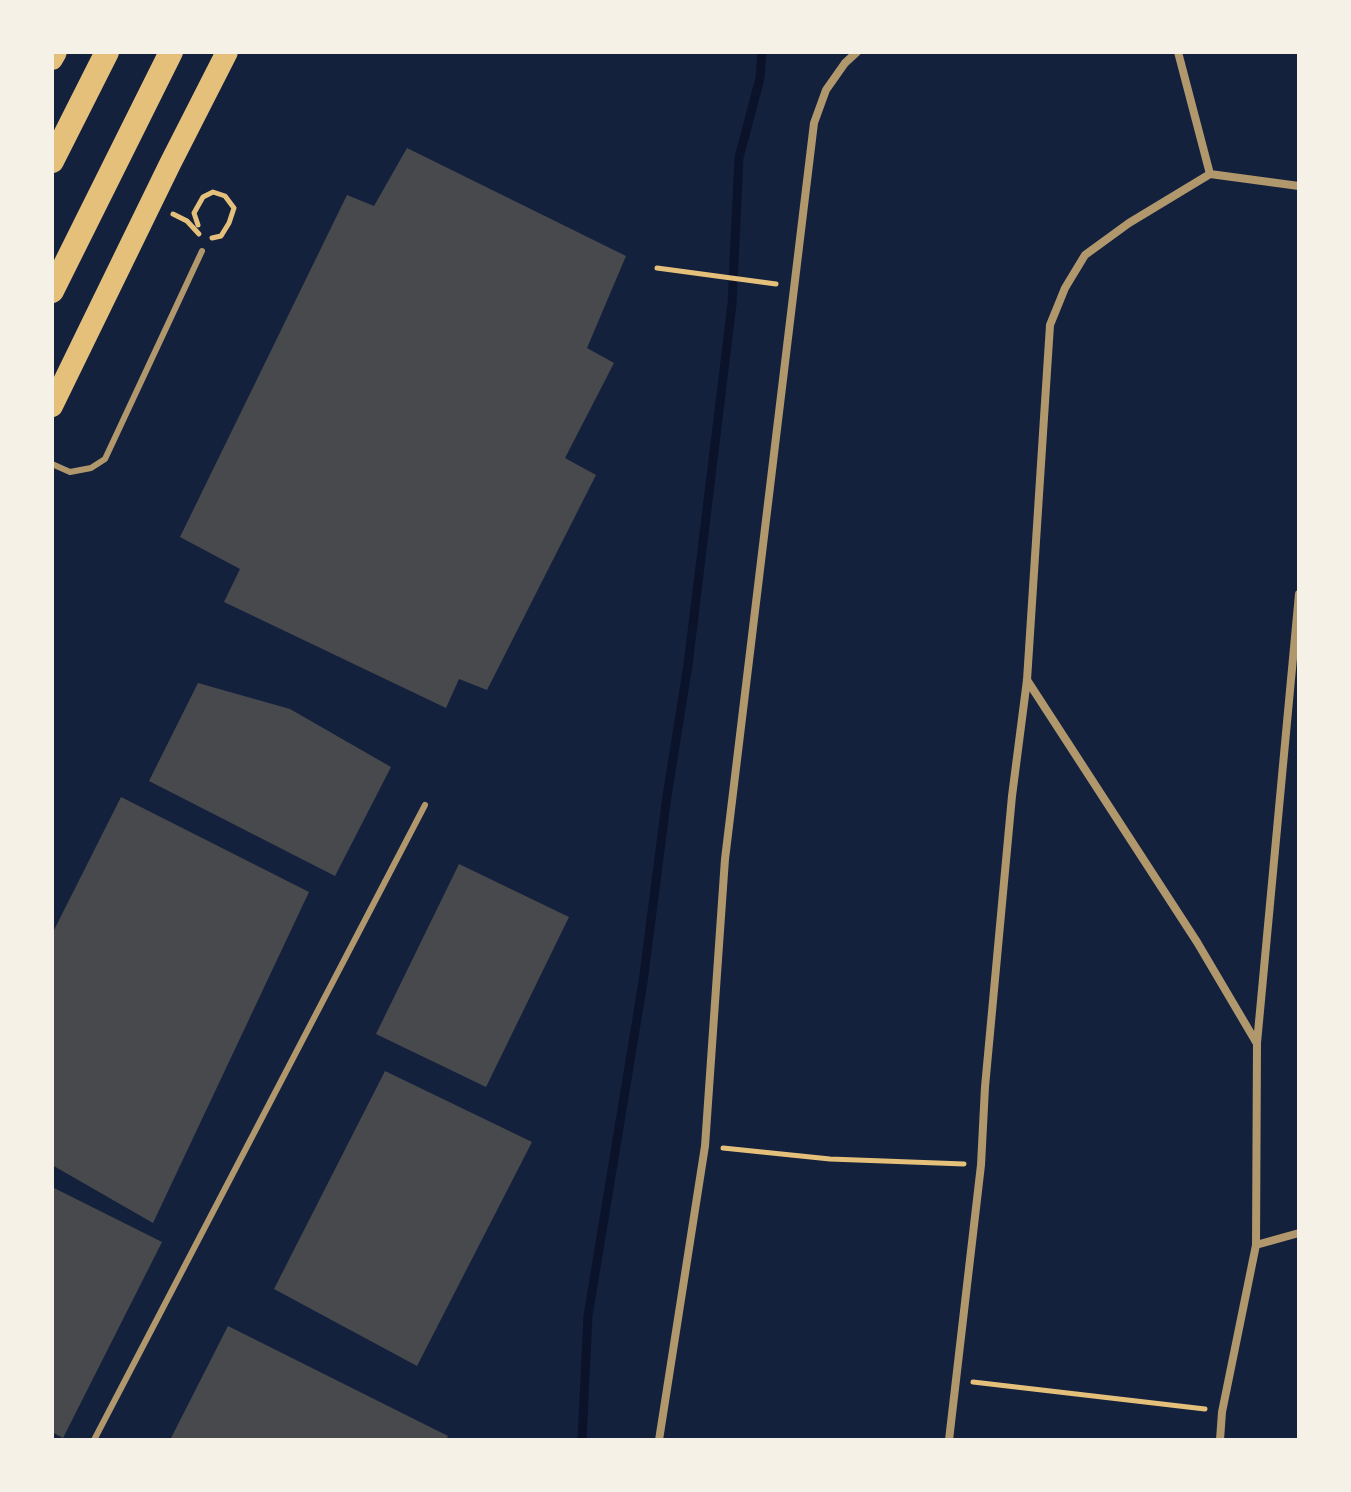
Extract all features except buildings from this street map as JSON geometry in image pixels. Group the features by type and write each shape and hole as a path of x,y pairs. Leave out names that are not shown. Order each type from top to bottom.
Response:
{"highway":[{"path":"52,59 56,52"},
{"path":"52,161 107,52"},
{"path":"52,291 171,52"},
{"path":"52,406 227,52"}],"street":[{"path":"659,1440 705,1146 725,859 814,123 826,90 857,52"},
{"path":"1178,52 1210,174"},
{"path":"949,1440 981,1165 985,1087 1012,796 1027,680 1050,325 1065,288 1085,255 1129,223 1210,174 1299,186"},
{"path":"1220,1440 1222,1412 1256,1245 1257,1043 1299,594"},
{"path":"1027,680 1197,942 1257,1043"},
{"path":"1256,1245 1299,1233"}],"lane":[{"path":"52,464 70,472 91,468 105,459 202,251"},
{"path":"94,1440 425,805"}],"path":[{"path":"187,221 196,233 207,238 221,236 234,208 225,196 213,192 203,197 194,213 198,225"},
{"path":"657,268 771,284"},
{"path":"705,1146 830,1159 981,1165"},
{"path":"958,1380 1222,1412"}],"waterway":[{"path":"582,1440 588,1316 643,982 688,665 732,304 739,158 760,78 762,52"}]}
